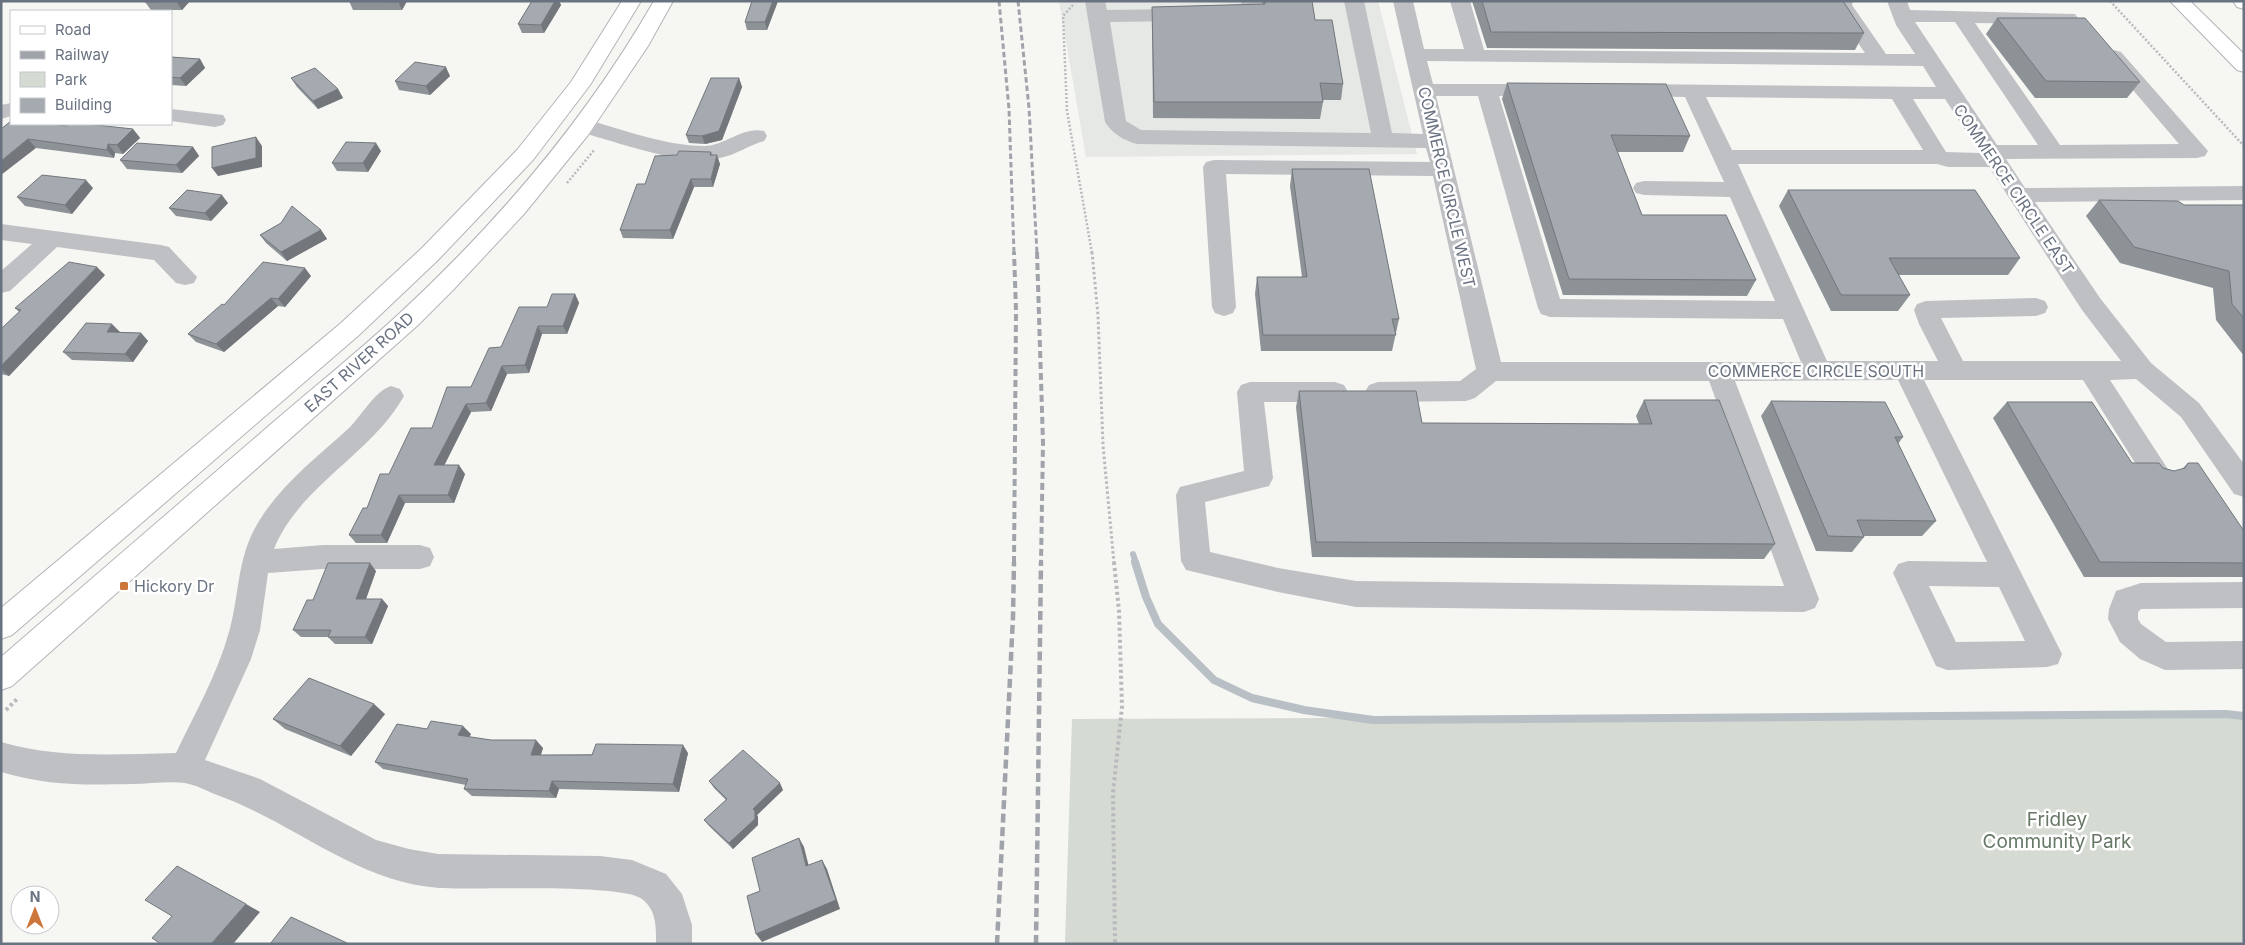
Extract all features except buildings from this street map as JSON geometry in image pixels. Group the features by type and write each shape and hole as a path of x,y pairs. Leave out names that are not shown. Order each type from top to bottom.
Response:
{"main road":[{"name":"EAST RIVER ROAD","path":"1,626 350,329 430,254 525,155 580,85 632,1"},
{"name":"EAST RIVER ROAD","path":"1,676 409,319 471,258 521,204 584,126 627,66 664,1"},
{"path":"2179,1 2244,66"}],"street":[{"path":"1251,1 1252,14 1097,8 1116,122 1123,130 1137,137 1436,141"},
{"path":"1354,1 1383,140"},
{"name":"COMMERCE CIRCLE WEST","path":"1403,1 1490,372"},
{"path":"1460,1 1476,55"},
{"path":"1843,1 1842,5 1880,60"},
{"path":"1724,157 1938,157 1948,160 2054,152 2197,152 2082,19 1961,17 1899,9"},
{"name":"COMMERCE CIRCLE EAST","path":"1899,9 1906,25 2091,304 2142,370 2190,410 2244,486"},
{"path":"1961,17 2054,152"},
{"path":"1416,54 1929,60"},
{"path":"1424,90 1565,90"},
{"path":"1614,90 1951,93"},
{"path":"1486,91 1550,308 1790,310"},
{"path":"1693,91 1818,371"},
{"path":"1899,92 1938,157"},
{"path":"172,115 215,120"},
{"path":"584,126 649,143 699,152 720,151 746,138 756,136"},
{"path":"1224,307 1214,167 1442,169"},
{"path":"1644,188 1738,190"},
{"path":"2019,195 2244,193"},
{"path":"1,232 161,253 185,277"},
{"path":"1,285 52,239"},
{"path":"1956,371 1931,324 1926,310 2036,308"},
{"path":"2090,370 2157,474"},
{"name":"COMMERCE CIRCLE SOUTH","path":"1490,372 2142,370"},
{"path":"1906,371 2008,575 2047,654 1947,656 1908,573 2008,575"},
{"path":"1490,372 1466,391 1250,392 1259,478 1190,495 1196,561 1278,580 1356,594 1804,599 1718,372"},
{"path":"185,768 235,661 242,641 256,562 266,536 280,512 302,488 378,416 391,396"},
{"path":"256,562 323,557 420,557"},
{"path":"2244,595 2141,596 2127,600 2122,613 2134,637 2152,652 2164,656 2244,655"},
{"path":"1,758 29,765 68,770 185,768 248,790 370,855 409,866 438,870 600,873 632,877 654,886 670,906 674,925 674,944"}],"path":[{"path":"2110,1 2244,146"},
{"path":"1074,4 1063,16 1067,111 1093,256 1098,315 1103,445 1119,611 1122,708 1113,793 1116,944"}],"shaded area":[{"path":"1059,1 1378,1 1417,154 1086,157"}],"green space":[{"name":"Fridley Community Park","path":"2244,714 2244,944 1065,944 1072,719"}],"waterway":[{"path":"1133,554 1136,563"},
{"path":"1135,562 1146,597 1158,624 1214,680 1252,698 1304,710 1373,720 2226,714 2244,716"}],"railway":[{"path":"999,1 1009,109 1014,253"},
{"path":"1018,1 1029,108 1037,253"},
{"path":"1014,252 1016,310 1014,563"},
{"path":"1037,252 1043,443 1041,563"},
{"path":"997,944 1014,562"},
{"path":"1036,944 1041,562"}],"place":[{"name":"Hickory Dr","path":"124,586"}]}
